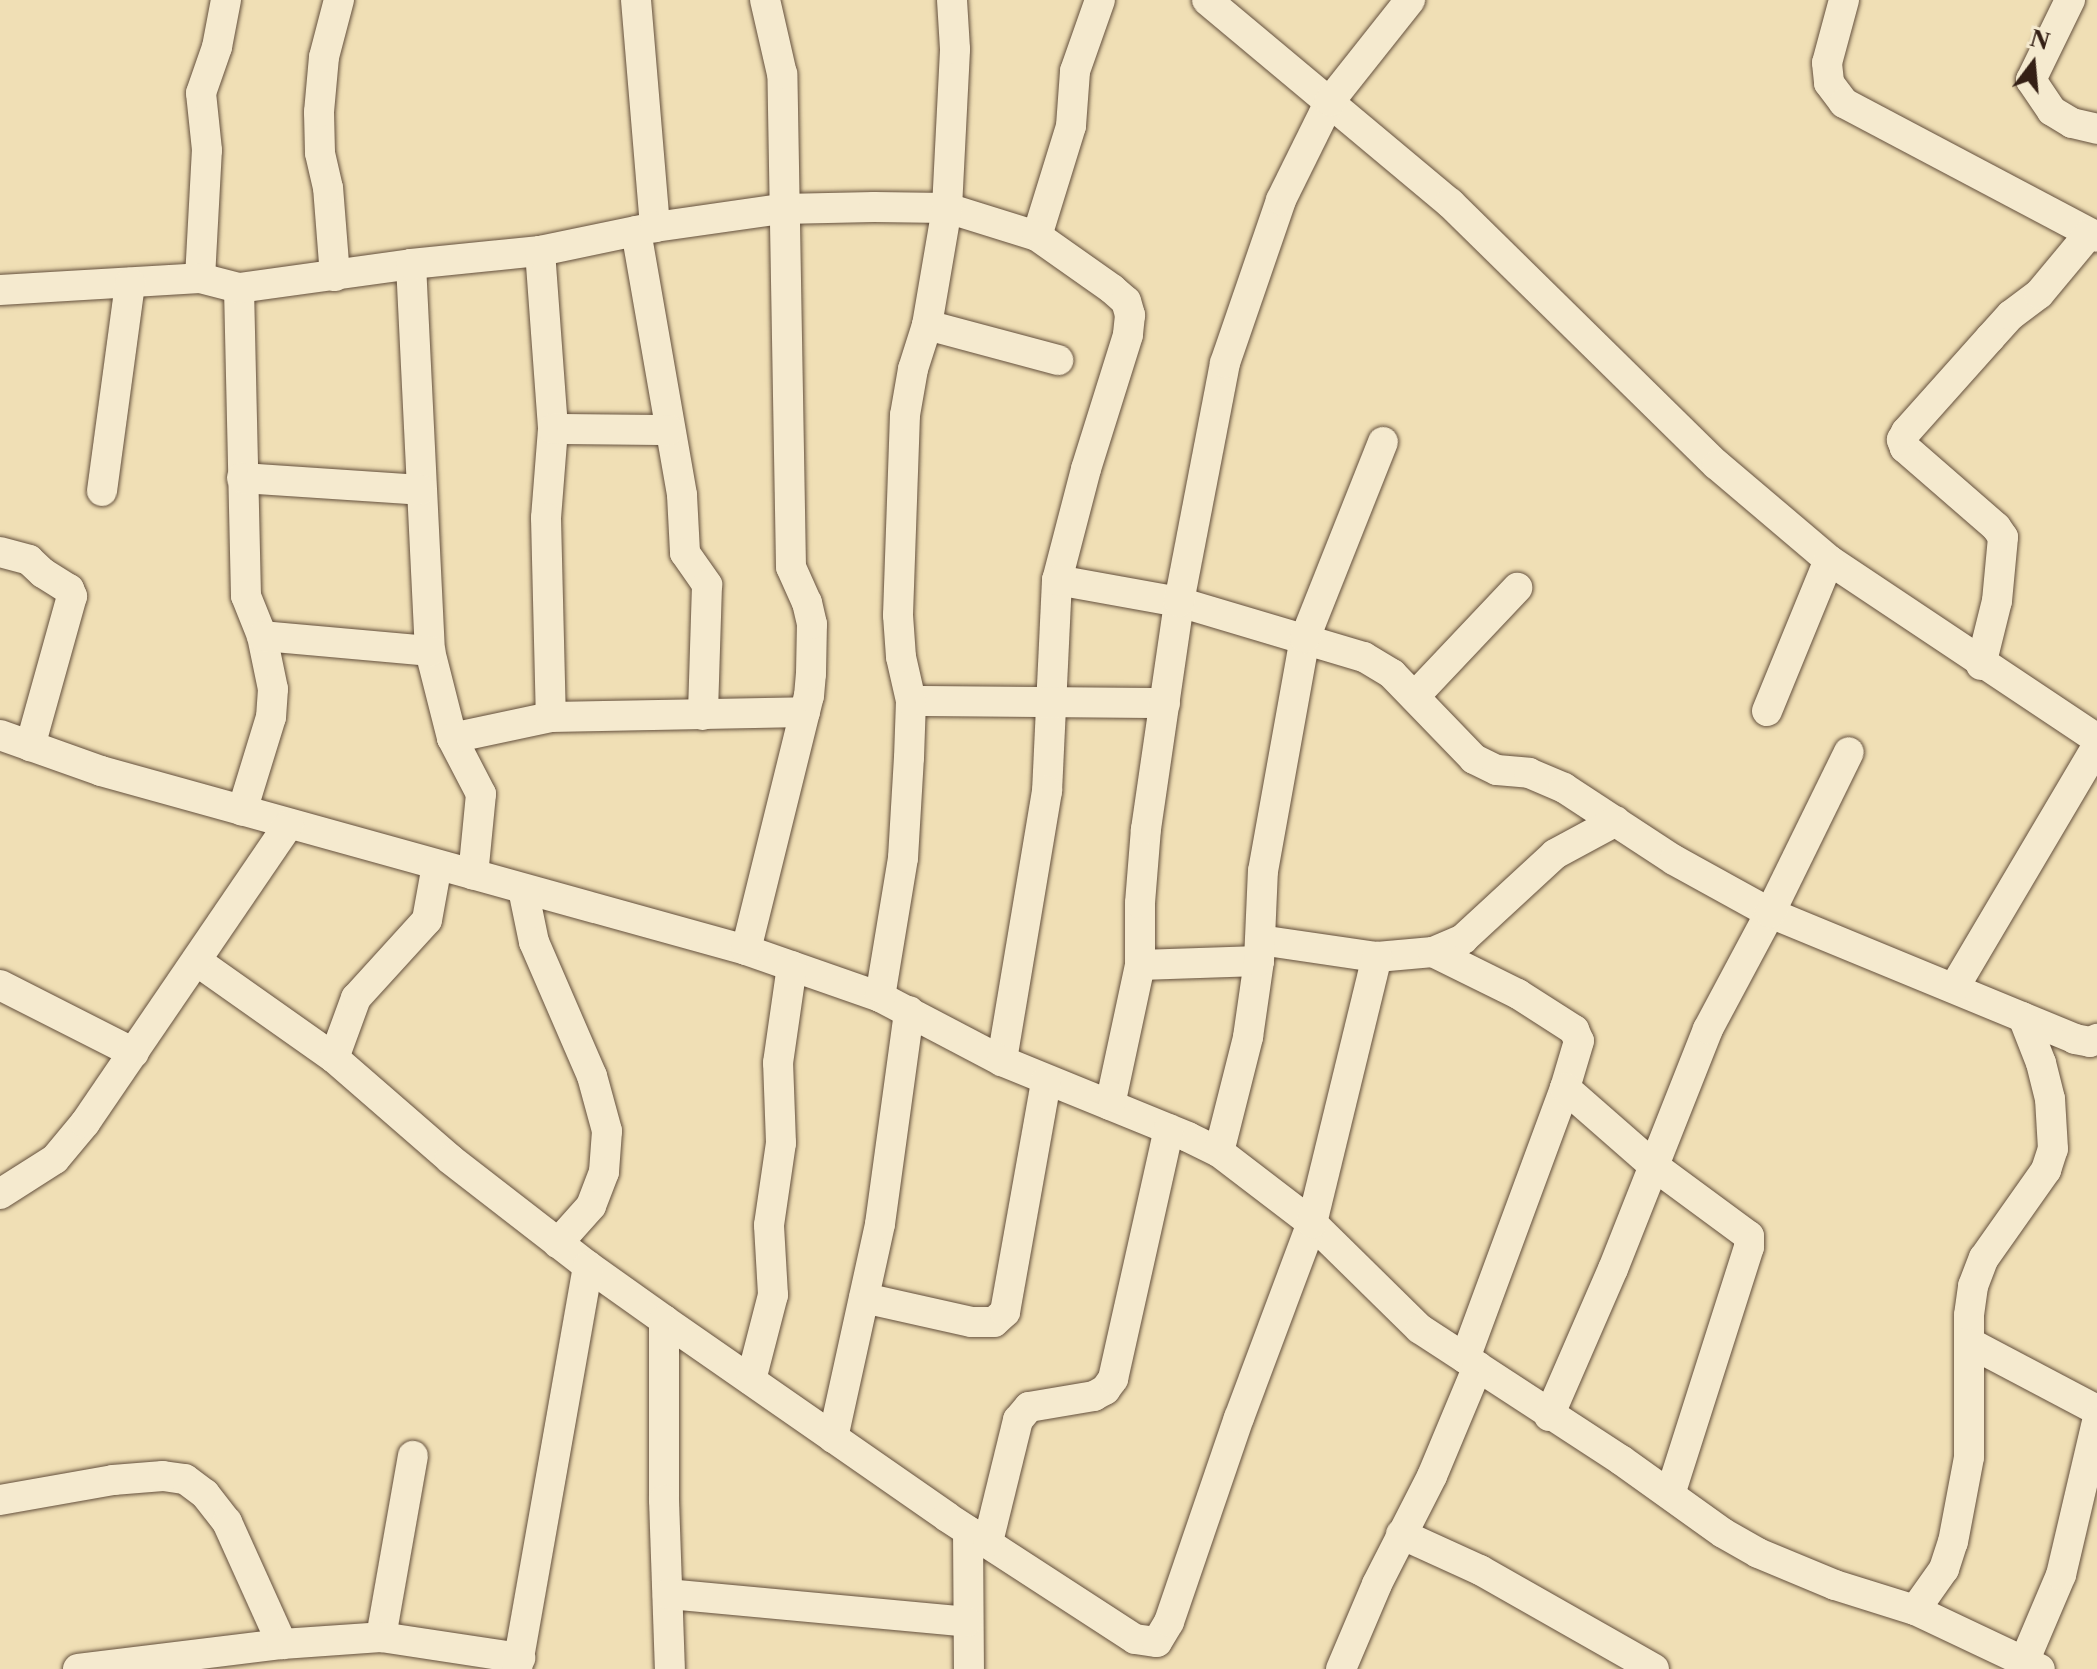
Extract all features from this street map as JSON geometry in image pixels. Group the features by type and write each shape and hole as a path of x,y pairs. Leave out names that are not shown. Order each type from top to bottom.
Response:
{"street":[{"path":"200,278 207,150 201,93 217,47 226,0"},
{"path":"335,276 328,188 320,153 319,112 324,57 339,0"},
{"path":"636,0 645,229 669,430 682,495 685,553 707,585 703,715"},
{"path":"746,950 805,712 811,674 812,624 807,603 791,567 788,310 782,209 782,74 765,0"},
{"path":"880,997 903,858 911,701 901,657 898,615 905,415 913,369 927,325 947,208 955,49 952,0"},
{"path":"1037,236 1071,126 1075,71 1100,0"},
{"path":"1207,0 1450,203 1717,465 1829,560 1981,665 2097,739"},
{"path":"1110,1105 1140,965 1140,903 1146,829 1179,602 1225,363 1281,200 1330,101 1410,0"},
{"path":"1844,0 1827,63 1829,83 1844,103 2093,236 2039,294 1990,338 1902,440 1905,448 1996,527 2003,537 1997,601 1981,665"},
{"path":"2070,0 2031,80 2052,111 2072,123 2097,129"},
{"path":"0,290 200,278 239,288 411,264 540,251 645,229 782,209 947,208 1037,236 1112,289 1126,301 1130,315 1128,335 1086,469 1057,580 1047,791 1002,1061"},
{"path":"540,251 553,429 546,518 551,717"},
{"path":"411,264 430,651 452,738 481,794 473,875"},
{"path":"102,491 130,283"},
{"path":"239,288 246,596 262,636 273,689 271,717 242,811"},
{"path":"927,325 1058,360"},
{"path":"553,429 669,430"},
{"path":"1219,1152 1248,1037 1260,951 1263,871 1305,638 1383,442"},
{"path":"242,478 421,490"},
{"path":"0,552 29,560 69,589 72,596 30,746"},
{"path":"1767,711 1829,560"},
{"path":"1057,580 1179,602 1364,657 1392,674 1474,759 1497,770 1529,773 1564,788 1674,860 1770,913 2075,1039 2090,1042 2097,1039"},
{"path":"1415,696 1517,588"},
{"path":"262,636 430,651"},
{"path":"911,701 1049,705 1165,703"},
{"path":"452,738 551,717 805,712"},
{"path":"0,735 101,771 288,825 746,950 880,997 1002,1061 1169,1129 1219,1152 1312,1223 1409,1318 1723,1533 1758,1553 1835,1585 1915,1610 2032,1666 2061,1575 2097,1421"},
{"path":"1954,988 2097,746"},
{"path":"1549,1416 1708,1029 1770,913 1849,752"},
{"path":"1140,965 1260,951 1377,957 1433,952 1463,939 1555,854 1616,821"},
{"path":"0,1194 55,1159 198,962 288,825"},
{"path":"334,1058 356,998 427,920 437,865"},
{"path":"523,889 534,942 592,1076 607,1131 604,1172 591,1206 558,1243"},
{"path":"1341,1669 1401,1534 1432,1476 1579,1041 1574,1030 1518,994 1433,952"},
{"path":"198,962 334,1058 450,1159 588,1266 664,1320 833,1438 1135,1639 1157,1642 1163,1637 1243,1406 1312,1223 1377,957"},
{"path":"751,1380 773,1295 769,1225 781,1143 778,1063 792,966"},
{"path":"0,985 134,1053"},
{"path":"833,1438 880,1224 909,1011"},
{"path":"1915,1610 1944,1569 1953,1542 1969,1457 1973,1286 1984,1258 2046,1170 2053,1149 2050,1099 2041,1063 2023,1017"},
{"path":"864,1298 971,1322 994,1322 1005,1312 1046,1081"},
{"path":"1565,1088 1654,1166 1749,1236 1749,1247 1670,1494"},
{"path":"969,1669 967,1622 978,1536 1018,1420 1029,1407 1094,1396 1105,1390 1113,1379 1169,1129"},
{"path":"78,1669 282,1644 381,1637 519,1664 588,1266"},
{"path":"664,1320 670,1669"},
{"path":"1970,1343 2097,1410"},
{"path":"381,1637 413,1456"},
{"path":"0,1500 113,1480 163,1476 185,1479 205,1494 227,1522 282,1644"},
{"path":"1401,1534 1480,1570 1644,1666"},
{"path":"668,1594 967,1622"}]}
